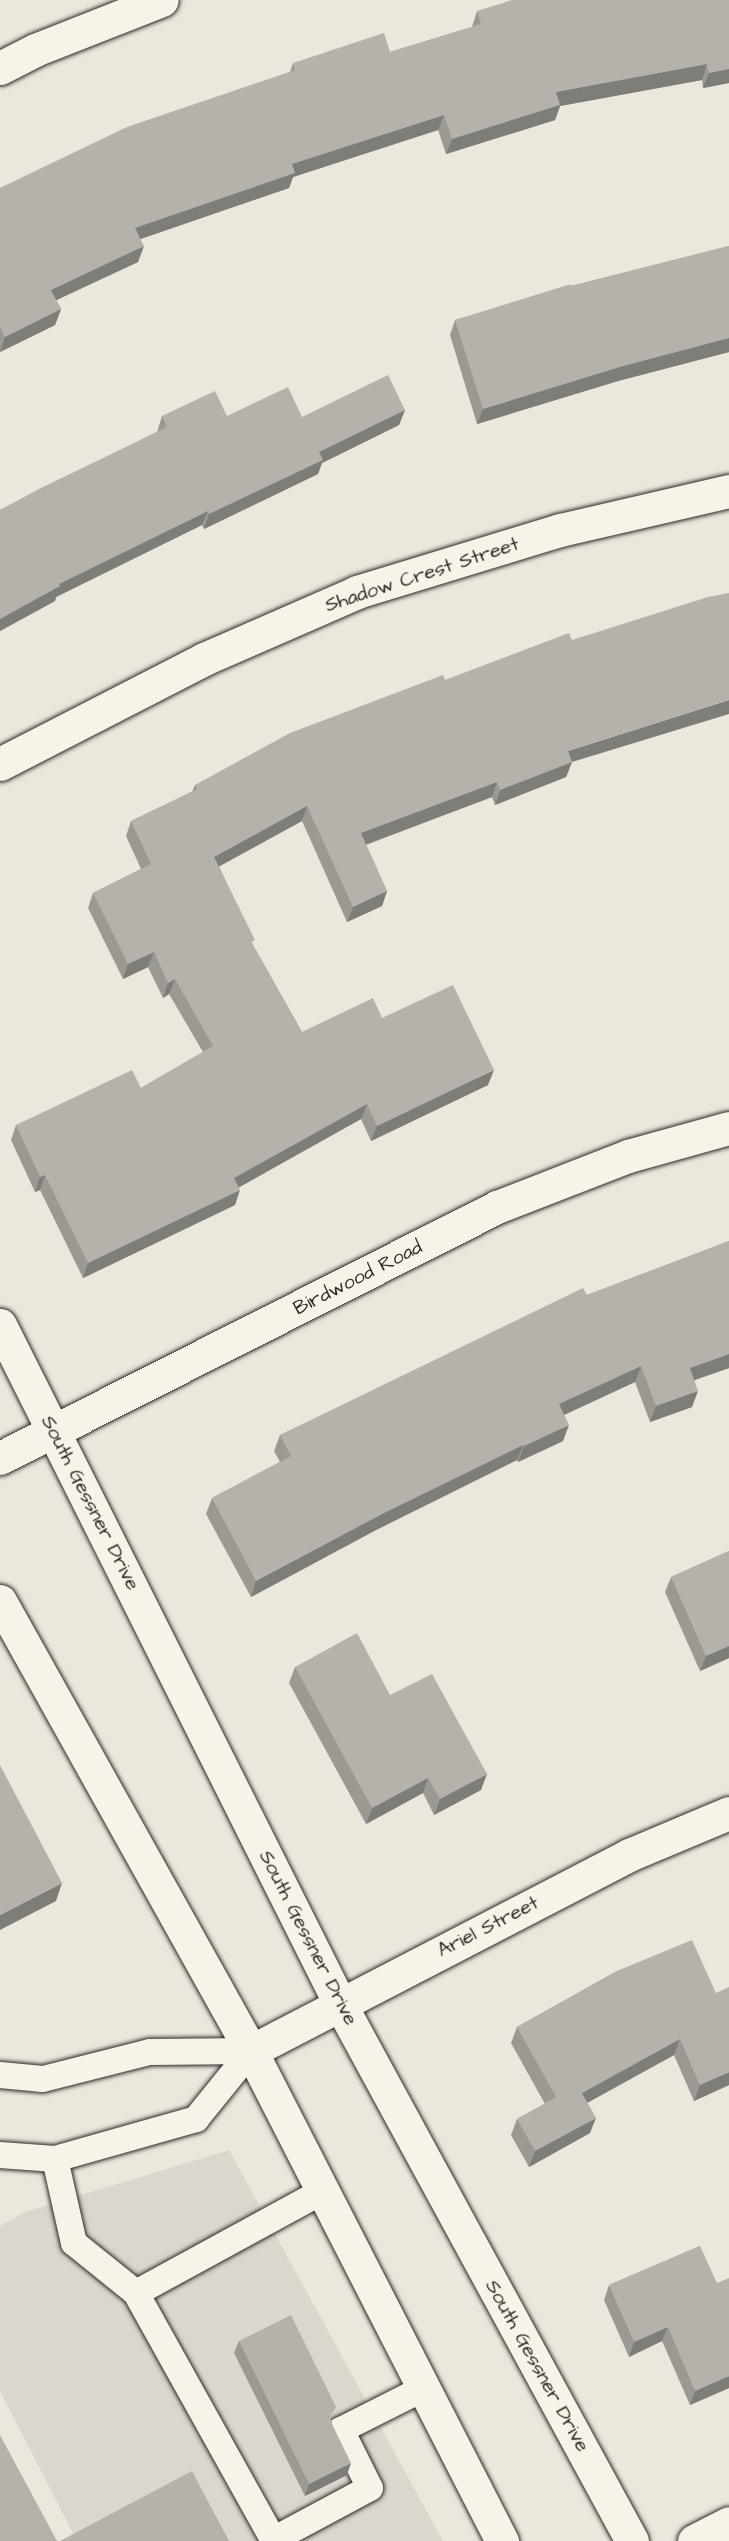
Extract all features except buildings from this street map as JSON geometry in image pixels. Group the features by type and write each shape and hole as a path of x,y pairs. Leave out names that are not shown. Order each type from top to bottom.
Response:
{"main road":[{"path":"0,68 35,50 162,0"},
{"name":"Shadow Crest Street","path":"0,764 204,659 357,592 560,530 729,491"},
{"name":"Birdwood Road","path":"0,1458 497,1208 628,1156 729,1128"},
{"name":"South Gessner Drive","path":"0,1325 340,2004 632,2541"},
{"path":"0,1600 251,2051 502,2541"},
{"name":"Ariel Street","path":"251,2051 629,1855 729,1813"},
{"path":"694,2541 729,2523"}],"lane":[{"name":"Ariel Street","path":"0,2075 43,2079 150,2052 251,2051"},
{"name":"Ariel Street","path":"0,2155 55,2159 196,2119 251,2051"},
{"path":"55,2159 74,2243 136,2293 273,2540 370,2488 341,2430 424,2388"},
{"path":"136,2293 322,2191"}],"shaded area":[{"path":"229,2150 443,2541 77,2541 0,2391 0,2226 25,2212"}]}
